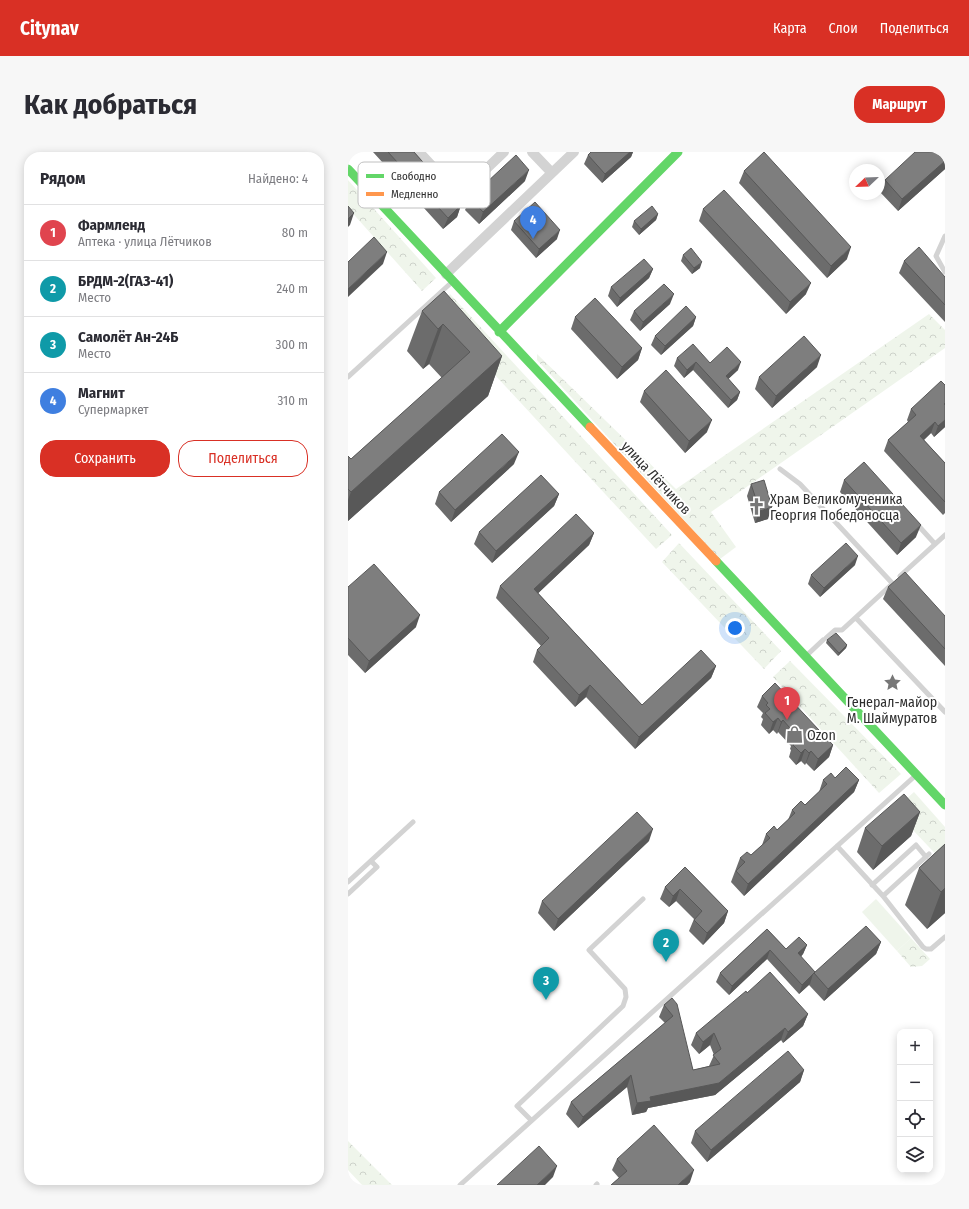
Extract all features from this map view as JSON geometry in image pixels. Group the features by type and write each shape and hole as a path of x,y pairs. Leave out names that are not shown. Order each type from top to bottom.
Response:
{"street":[{"path":"419,152 428,162"},
{"path":"490,165 504,152"},
{"path":"532,152 552,173"},
{"path":"449,278 574,152"},
{"path":"499,332 674,153"},
{"name":"улица Лётчиков","path":"348,169 358,180"},
{"name":"улица Лётчиков","path":"384,208 945,805"}],"lane":[{"path":"945,236 936,256 945,272"},
{"path":"348,377 449,278"},
{"path":"780,469 800,484 892,584"},
{"path":"914,521 936,544"},
{"path":"805,657 835,630 842,630 856,618 945,535"},
{"path":"904,573 909,578"},
{"path":"856,618 945,712"},
{"path":"460,1185 916,775"},
{"path":"348,882 413,822"},
{"path":"872,885 916,845 927,856 883,896"},
{"path":"837,846 883,896 923,947 926,949 931,949 945,937"},
{"path":"348,894 377,868 371,861"},
{"path":"531,1120 517,1106 623,1006 626,997 625,989 589,950 643,899"}],"green space":[{"path":"348,180 358,191 358,208 373,208 436,278 422,291 348,208"},
{"path":"450,294 672,535 656,549 434,309"},
{"path":"929,314 945,330 945,348 711,512 736,547 720,559 537,360 537,354 676,489"},
{"path":"679,543 781,651 764,669 662,562"},
{"path":"790,661 901,774 879,793 773,677"},
{"path":"914,792 945,827 945,864 894,810"},
{"path":"876,899 911,938 897,951 862,912"},
{"path":"911,938 930,959 922,966 911,967 897,951"},
{"path":"348,1141 392,1185 362,1185 348,1170"}],"building":[{"path":"388,152 414,152 423,162 397,162"},
{"path":"591,152 630,152 605,174 588,155"},
{"path":"764,152 851,247 831,266 744,171"},
{"path":"915,152 945,152 945,161 902,199 885,180"},
{"path":"516,155 529,170 490,206 490,179"},
{"path":"724,190 811,283 790,302 703,209"},
{"path":"535,202 560,230 539,249 514,221"},
{"path":"348,206 354,213 348,219"},
{"path":"652,206 658,214 641,229 634,221"},
{"path":"439,208 458,208 448,218"},
{"path":"479,208 487,208 483,212"},
{"path":"374,237 387,252 348,289 348,262"},
{"path":"919,247 945,277 945,305 904,261"},
{"path":"691,248 702,262 694,268 683,255"},
{"path":"644,259 653,269 620,298 611,287"},
{"path":"664,284 674,294 643,322 634,311"},
{"path":"444,291 502,356 351,492 348,489 348,456 351,459 470,352 443,324 438,329 422,311"},
{"path":"595,298 642,348 622,367 575,317"},
{"path":"686,306 696,317 665,346 655,336"},
{"path":"804,336 821,355 776,396 759,377"},
{"path":"693,344 710,363 727,347 741,362 726,376 740,392 731,400 696,362 687,370 677,358"},
{"path":"666,370 712,420 689,441 644,391"},
{"path":"941,381 945,385 945,420 938,426 935,422 920,436 945,463 945,502 888,440 916,415 911,409"},
{"path":"502,434 519,452 455,510 439,492"},
{"path":"864,462 921,525 901,543 844,480"},
{"path":"541,475 559,494 496,551 479,532"},
{"path":"764,480 772,507 760,511 751,484"},
{"path":"576,514 594,533 534,589 642,705 701,650 716,666 639,737 590,685 579,695 537,650 549,638 500,586"},
{"path":"846,543 858,556 824,588 811,575"},
{"path":"374,564 420,615 369,661 348,638 348,587"},
{"path":"905,572 945,616 945,649 888,587"},
{"path":"836,633 847,645 839,653 827,640"},
{"path":"775,683 833,745 818,759 811,751 809,753 805,749 801,753 793,745 798,740 794,737 796,735 783,720 781,722 778,718 773,722 765,713 770,709 766,705 768,703 762,696"},
{"path":"846,767 859,780 748,884 736,871 745,862 740,858 747,852 751,855 770,838 766,834 774,826 777,830 795,813 792,810 801,801 805,805 827,784 823,780 831,773 835,778"},
{"path":"904,794 920,812 882,846 865,828"},
{"path":"637,812 653,829 558,919 542,901"},
{"path":"945,844 945,888 941,892 919,868"},
{"path":"685,867 728,911 707,933 694,920 702,911 680,889 673,896 665,887"},
{"path":"866,926 881,942 828,989 814,973"},
{"path":"767,929 786,949 799,937 807,945 798,953 815,972 802,985 770,950 732,986 720,973"},
{"path":"770,972 808,1014 788,1032 785,1028 719,1083 650,1097 651,1101 637,1103 631,1075 583,1117 571,1102 673,1016 664,1005 672,998 677,1004 693,1070 720,1064 713,1055 721,1049 714,1033 703,1042 696,1033 746,991 747,993"},
{"path":"788,1051 804,1070 711,1150 695,1131"},
{"path":"654,1125 694,1170 678,1185 611,1185 627,1171 617,1159"},
{"path":"539,1146 557,1166 537,1185 497,1185"}],"traffic: fast":[{"path":"499,332 678,152"},
{"path":"348,169 358,180"},
{"path":"385,208 590,427"},
{"path":"716,561 945,805"}],"traffic: slow":[{"path":"590,427 716,561"}],"place":[{"name":"Магнит","path":"533,239"},
{"name":"Храм Великомученика Георгия Победоносца","path":"757,507"},
{"name":"Генерал-майор М. Шаймуратов","path":"892,682"},
{"name":"Фармленд","path":"787,720"},
{"name":"Ozon","path":"794,735"},
{"name":"БРДМ-2(ГАЗ-41)","path":"666,962"},
{"name":"Самолёт Ан-24Б","path":"546,1000"}]}
